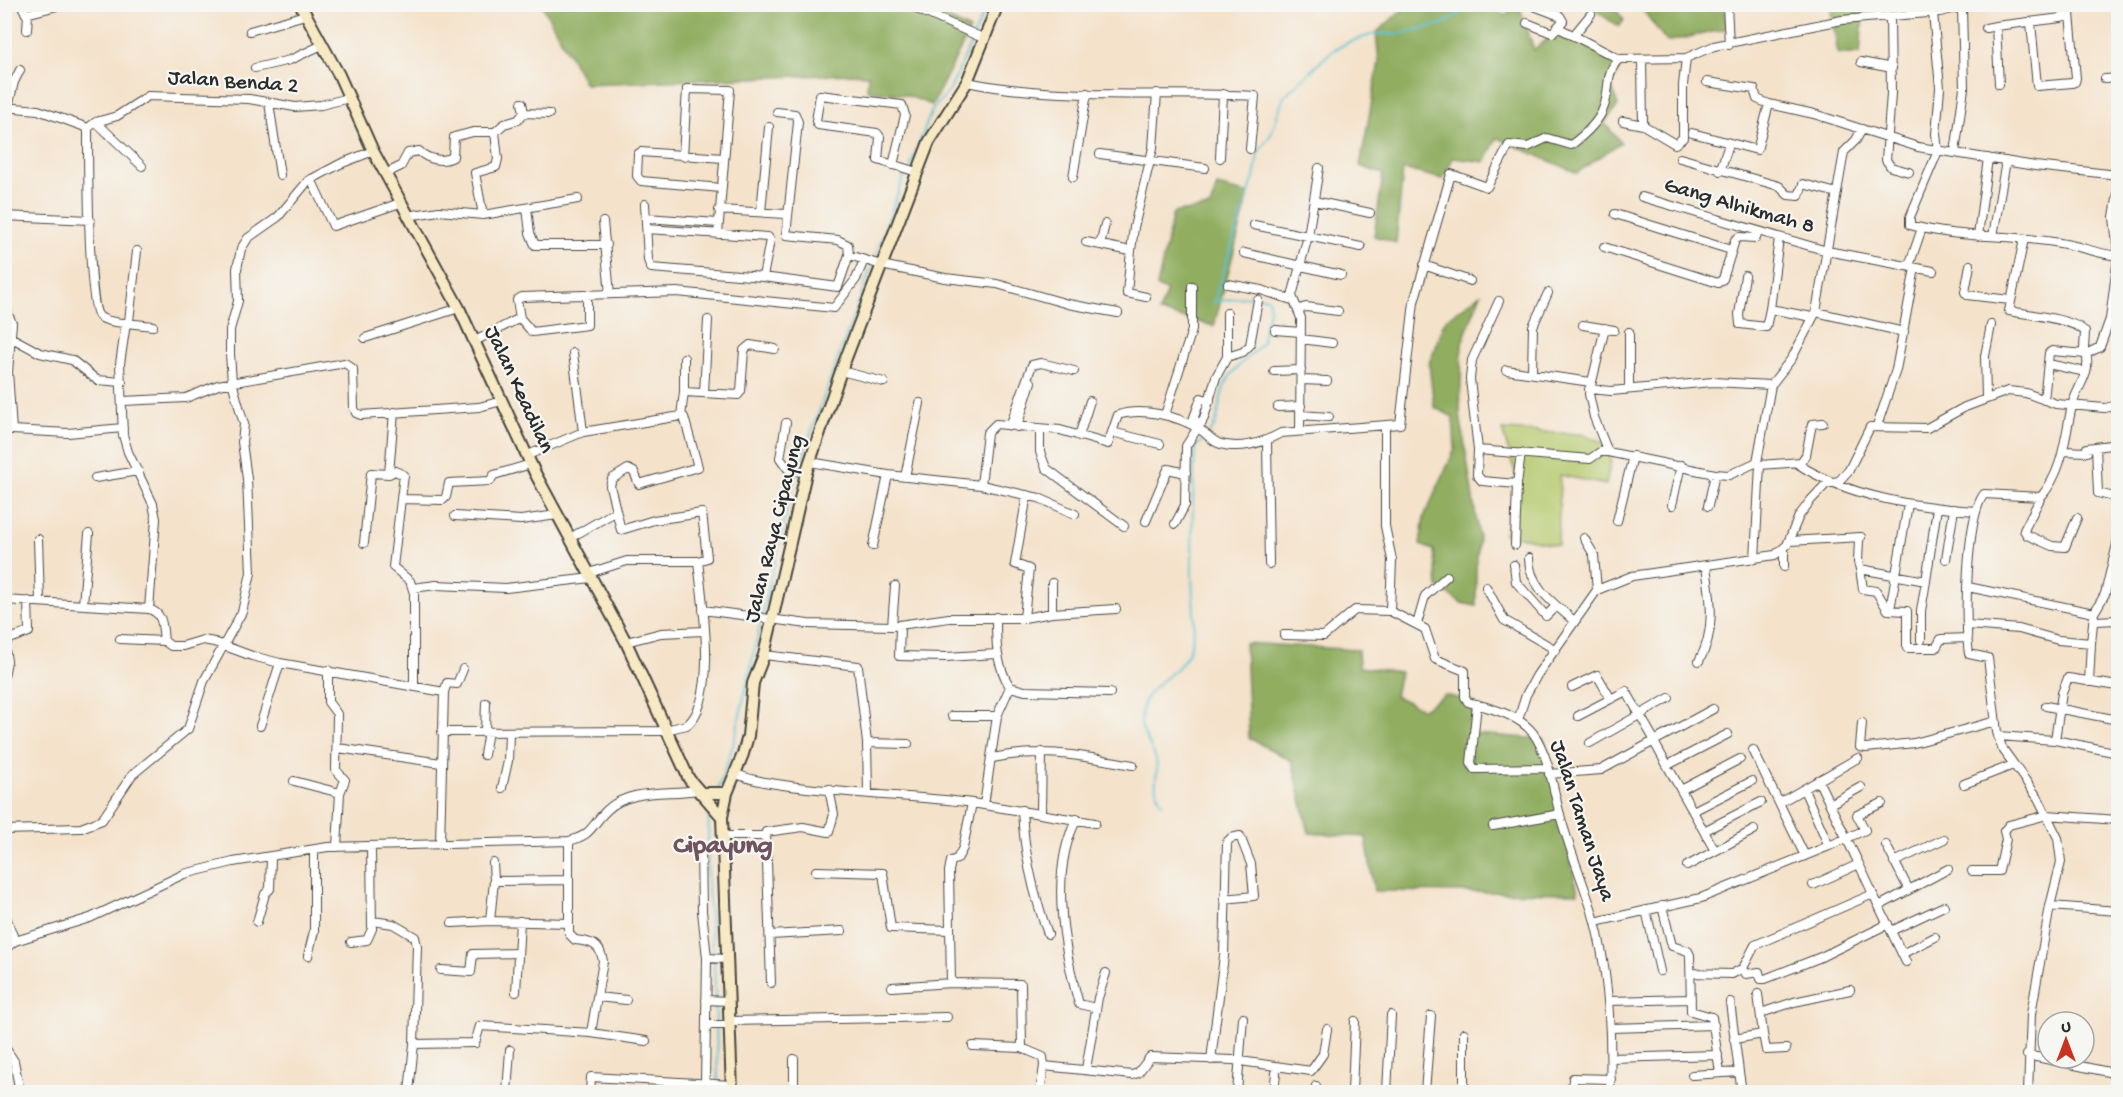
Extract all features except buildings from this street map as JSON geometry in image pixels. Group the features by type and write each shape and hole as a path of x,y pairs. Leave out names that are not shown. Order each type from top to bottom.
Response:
{"main road":[{"name":"Jalan Raya Cipayung","path":"730,1088 725,1001 723,836 718,813 723,793 748,736 753,683 764,655 770,618 806,469 910,171 937,126 968,82 977,36 998,4"},
{"name":"Jalan Keadilan","path":"303,10 400,203 428,248 459,308 472,342 557,515 626,642 702,794 718,813"},
{"path":"702,794 723,793"}],"street":[{"path":"21,4 24,14 65,4"},
{"path":"1727,4 1729,45"},
{"path":"1924,4 1935,11"},
{"path":"1559,28 1619,59 1686,58 1714,46 1729,45 1842,20 1962,8 1975,4"},
{"path":"2031,22 2037,86 2076,82 2070,14 2074,4"},
{"path":"1524,6 1563,18 1559,28 1552,33 1527,23"},
{"path":"1955,153 1964,88 1962,8"},
{"path":"250,31 303,10"},
{"path":"919,10 977,36"},
{"path":"1935,11 1940,88 1936,134 1938,151 1909,220 1910,225 1977,236 2062,243 2089,252 2118,256"},
{"path":"27,30 28,14"},
{"path":"1573,36 1591,14"},
{"path":"1986,28 2054,20 2070,14"},
{"path":"1890,16 1892,68 1886,163 1909,171"},
{"path":"1996,26 1999,84"},
{"path":"255,68 290,60 322,45"},
{"path":"1623,121 1643,125 1675,144 1680,142 1683,132 1683,85 1686,58"},
{"path":"981,485 987,433 996,424 1060,430 1108,444 1117,416 1121,413 1165,415 1201,428 1212,438 1225,444 1267,442 1281,433 1400,424 1410,318 1451,174 1487,187 1509,145 1528,147 1546,138 1571,145 1592,125 1604,109 1610,68 1619,59"},
{"path":"1641,59 1643,125"},
{"path":"1861,62 1892,68"},
{"path":"20,70 6,107 38,110 88,128 90,220 96,310 100,317 153,326"},
{"path":"2105,79 2118,78"},
{"path":"968,82 1005,88 1087,93 1223,93 1256,98 1250,149"},
{"path":"1707,82 1754,89 1757,99 1769,104 1862,129 1888,140 1938,151 2118,175"},
{"path":"683,156 687,89 726,88 730,94 718,234"},
{"path":"1073,177 1087,93"},
{"path":"1146,297 1126,293 1134,227 1151,160 1156,93"},
{"path":"1220,158 1223,93"},
{"path":"893,165 905,115 903,105 820,95 816,123 880,135 878,160 910,171"},
{"name":"Jalan Benda 2","path":"88,128 96,122 117,116 148,96 249,99 304,106 349,98"},
{"path":"269,103 280,176"},
{"path":"522,103 524,113"},
{"path":"1692,133 1757,150 1769,104"},
{"path":"587,296 587,325 532,332 520,318 518,298 610,294 678,292 834,308 856,279 856,258 848,245 843,242 788,236 786,214 798,122 795,114 777,112"},
{"path":"524,113 549,114"},
{"path":"385,174 401,166 408,153 419,152 425,157 448,160 453,157 454,137 473,132 495,132 504,124 518,120 524,113"},
{"path":"96,122 142,166"},
{"path":"761,212 769,127"},
{"path":"1755,560 1758,463 1771,385 1792,358 1814,315 1844,152 1856,140 1862,129"},
{"path":"483,215 475,173 496,167 498,159 495,132"},
{"path":"1720,171 1729,144"},
{"path":"4,830 81,828 102,820 132,775 188,729 204,681 242,612 251,573 247,479 242,442 244,424 232,382 230,330 238,301 237,269 241,249 248,238 278,217 298,190 311,179 373,151"},
{"path":"721,188 638,179 639,152 723,159"},
{"path":"1100,154 1205,168"},
{"path":"1680,158 1779,186 1785,193 1797,197 1803,184 1838,193"},
{"path":"1977,236 1988,158"},
{"path":"1993,236 2006,161"},
{"path":"1292,300 1299,264 1308,236 1319,168"},
{"path":"311,179 333,226 400,203"},
{"path":"2044,400 2048,364 2052,351 2086,354 2100,347 2104,339 2110,319 2118,256 2114,217 2118,193"},
{"name":"Gang Alhikmah 8","path":"1642,197 1827,251 1933,271"},
{"path":"407,216 439,211 483,215 578,198"},
{"path":"1314,201 1370,213"},
{"path":"645,204 651,268 763,277 838,287 856,258"},
{"path":"527,208 530,233 535,245 607,245"},
{"path":"719,210 786,214"},
{"path":"1614,214 1731,250"},
{"path":"4,216 90,220"},
{"path":"646,218 718,223"},
{"path":"603,222 610,294"},
{"path":"1100,245 1105,224"},
{"path":"1254,225 1361,247"},
{"path":"1877,426 1896,370 1904,332 1912,267 1922,228"},
{"path":"647,230 770,238 763,277"},
{"path":"1604,247 1721,282 1737,238 1754,238 1758,232"},
{"path":"1745,276 1739,314 1740,324 1766,327 1779,238"},
{"path":"2024,239 2009,311 2082,327 2085,332 2084,349 2089,362 2072,405 2064,451 2056,476 2041,497 2024,530 2026,536 2052,546 2064,547 2077,518"},
{"path":"1086,242 1131,251"},
{"path":"137,251 120,364 123,428 128,452 153,504 156,519 148,609"},
{"path":"1244,253 1341,275"},
{"path":"856,258 967,282 997,284 1068,304 1118,313"},
{"path":"1424,265 1470,281"},
{"path":"1970,265 1965,292 1967,295 2010,300"},
{"path":"1228,284 1261,290 1292,300 1299,309 1300,431"},
{"path":"1165,415 1192,330 1192,286"},
{"path":"1532,372 1533,326 1548,293"},
{"path":"1227,357 1243,352 1250,345 1258,300"},
{"path":"1499,302 1472,360 1470,397 1478,450 1476,475 1479,480 1517,484"},
{"path":"4,306 12,323 12,338 6,358 8,427 13,430 68,433 123,428"},
{"path":"1299,309 1305,307 1338,311"},
{"path":"365,338 459,308"},
{"path":"1770,309 1904,332"},
{"path":"1174,524 1185,505 1186,446 1201,428 1216,377 1227,357 1227,313"},
{"path":"472,342 520,318"},
{"path":"704,393 708,320"},
{"path":"1583,325 1610,329 1590,386 1594,417 1608,452"},
{"path":"1986,397 1985,356 1991,325"},
{"path":"1275,330 1332,343"},
{"path":"1629,332 1629,389"},
{"path":"12,338 40,353 72,360 97,380 122,382"},
{"path":"684,392 738,395 741,391 744,350 750,345 775,349"},
{"path":"573,353 583,432"},
{"path":"681,416 684,358"},
{"path":"123,401 186,398 212,387 232,382 345,363 353,369 356,413 361,415 480,407 502,401"},
{"path":"1014,426 1032,365 1041,363 1074,371"},
{"path":"2048,364 2086,372"},
{"path":"841,370 884,382"},
{"path":"1274,371 1301,370"},
{"path":"1506,370 1532,372 1590,386 1629,389 1713,382 1771,385"},
{"path":"1301,380 1327,381"},
{"path":"1014,426 1031,382"},
{"path":"1518,720 1526,695 1597,590 1632,576 1755,560 1770,557 1784,549 1799,516 1827,483 1839,481 1849,470 1868,429 1877,426 1927,428 1986,397 2014,391 2072,405 2105,408 2118,405"},
{"path":"1079,436 1090,401"},
{"path":"905,477 920,403"},
{"path":"1278,407 1329,417"},
{"path":"389,474 394,412"},
{"path":"401,499 443,500 446,498 449,483 490,481 493,475 530,460 567,436 681,416"},
{"path":"413,588 436,585 506,588 590,575 627,561 698,561 707,558 702,513 654,520 621,530 615,512 611,481 622,472 631,469 639,484 699,466 684,417 681,416"},
{"path":"786,423 779,454 789,469 888,475 981,485 1039,498 1075,514"},
{"path":"1798,464 1806,455 1812,424 1823,423"},
{"path":"1385,426 1385,526 1392,560 1390,611"},
{"path":"1040,429 1040,452 1046,468 1124,526"},
{"path":"1112,432 1160,444"},
{"path":"1267,442 1269,564"},
{"path":"2064,451 2087,452 2087,448 2118,444"},
{"path":"2096,447 2098,493 2118,498"},
{"path":"1478,450 1590,459 1600,452 1608,452 1681,465 1714,474 1729,475 1758,463 1798,464 1816,476 1908,504 1975,511"},
{"path":"1515,544 1517,484 1521,453"},
{"path":"1617,521 1633,456"},
{"path":"1671,505 1681,465"},
{"path":"1146,521 1168,469 1186,473"},
{"path":"95,478 138,471"},
{"path":"364,543 371,474 389,474 395,471 404,475 393,567 410,581 413,588 416,653 414,686"},
{"path":"1708,506 1714,474"},
{"path":"873,546 888,475"},
{"path":"2028,1092 2027,1055 2031,1014 2050,906 2061,862 2058,838 2047,815 2038,798 2013,765 1998,736 1989,660 1987,657 1969,654 1968,587 1975,511 1982,496 1987,492 2041,497"},
{"path":"1024,618 1029,569 1015,564 1027,495"},
{"path":"1891,604 1908,504"},
{"path":"1922,640 1921,611 1937,508"},
{"path":"1946,559 1954,509"},
{"path":"570,538 615,512"},
{"path":"455,516 521,520 557,515"},
{"path":"83,604 89,534"},
{"path":"1789,541 1821,537 1861,537 1860,569 1864,589 1876,591 1888,610 1907,611 1907,648 1936,648 1941,639 1968,638"},
{"path":"1584,538 1594,555 1597,590"},
{"path":"38,539 40,601"},
{"path":"2089,682 2094,617 2105,594 2118,540"},
{"path":"1784,549 1784,567"},
{"path":"1529,558 1533,579 1544,595 1574,621"},
{"path":"442,732 669,730 687,725 699,707 703,694 704,631 698,561"},
{"path":"1514,565 1516,582 1546,616 1556,606"},
{"path":"1700,661 1708,644 1712,605 1706,567"},
{"path":"1860,569 1926,581"},
{"path":"1417,624 1425,596 1447,576"},
{"path":"1052,583 1052,613"},
{"path":"895,586 899,656 946,657 997,654"},
{"path":"1486,587 1504,620 1556,650"},
{"path":"1968,587 2094,617 2118,620"},
{"path":"4,600 148,609 158,612 161,616 164,641"},
{"path":"4,676 7,661 4,642 29,632 28,601"},
{"path":"703,610 808,624 896,626 949,618 1024,618 1052,613 1116,609"},
{"path":"1284,635 1320,637 1328,634 1355,610 1390,611 1417,624 1428,633 1435,659 1465,671 1465,697 1468,702 1477,705 1471,763 1474,769 1601,770 1713,709"},
{"path":"996,617 997,654 1001,672 1010,687 1025,691 1110,693"},
{"path":"1968,625 2019,629 2065,641 2091,643"},
{"path":"626,642 660,633 704,631"},
{"path":"120,639 164,641 171,646 183,646 203,640 280,663 444,692"},
{"path":"764,655 858,666 867,743 868,792"},
{"path":"260,726 280,663"},
{"path":"440,843 444,692 447,683 457,684 463,669"},
{"path":"328,670 327,702 337,714 336,770 345,780 340,793 337,848"},
{"path":"1572,687 1597,675 1611,699"},
{"path":"2055,740 2062,693 2068,678 2118,686"},
{"path":"984,805 997,716 1010,687"},
{"path":"1578,716 1626,691 1715,851"},
{"path":"1590,743 1669,698"},
{"path":"484,755 486,703"},
{"name":"Jalan Taman Jaya","path":"1477,705 1518,720 1531,731 1539,742 1595,922 1609,1000 1610,1092"},
{"path":"2046,706 2118,720"},
{"path":"952,716 997,716"},
{"path":"1862,723 1860,747 1866,748 1914,743 1955,735 1996,721"},
{"path":"502,788 508,761 509,732"},
{"path":"1668,765 1728,734"},
{"path":"1998,736 2055,740 2118,753"},
{"path":"867,743 908,744"},
{"path":"338,748 441,763"},
{"path":"1753,750 1805,856"},
{"path":"1041,812 1042,752"},
{"path":"992,758 1058,752 1133,765"},
{"path":"1779,803 1858,758"},
{"path":"1681,790 1740,759"},
{"path":"1965,784 2013,765"},
{"path":"734,772 751,780 972,803 1095,822"},
{"path":"1818,780 1904,958 1935,937"},
{"path":"294,781 340,793"},
{"path":"1693,811 1752,781"},
{"path":"1830,804 1862,787"},
{"path":"771,983 769,874 765,836 769,830 803,827 829,832 834,814 829,789"},
{"path":"1805,792 1828,846"},
{"path":"4,950 15,941 90,918 184,874 233,862 314,849 440,843 568,841 585,837 607,809 636,795 702,794"},
{"path":"1704,831 1761,802"},
{"path":"951,983 949,871 951,861 957,859 963,848 972,803"},
{"path":"1595,922 1701,898 1805,856 1865,830 1857,815 1882,803"},
{"path":"1022,810 1023,842 1034,895 1048,934"},
{"path":"1493,826 1560,814"},
{"path":"1972,871 1999,871 2006,840 2005,828 2047,815 2118,820"},
{"path":"1077,819 1066,843 1061,901 1064,931 1079,1004 1096,1008"},
{"path":"1687,866 1754,830"},
{"path":"723,836 765,836"},
{"path":"1211,1059 1224,956 1224,899 1227,842 1231,838 1240,836 1251,864 1254,896 1224,899"},
{"path":"1894,862 1944,839"},
{"path":"568,841 569,934 575,940 592,942 601,951 603,961 591,1033"},
{"path":"1886,845 1909,890"},
{"path":"701,846 702,911 709,958 708,1084"},
{"path":"351,942 367,940 373,921 371,847"},
{"path":"308,956 314,932 314,849"},
{"path":"257,922 265,894 270,889 271,857"},
{"path":"490,921 494,863"},
{"path":"1812,885 1859,864"},
{"path":"1879,906 1948,869"},
{"path":"816,871 884,873 891,928 950,930"},
{"path":"494,881 568,880"},
{"path":"1691,973 1732,974 1743,968 1755,945 1873,894"},
{"path":"1662,906 1672,946 1688,951 1691,973 1691,1011 1710,1014 1714,1025 1720,1073"},
{"path":"1743,968 1746,974 1759,972 1761,979 1765,979 1944,906"},
{"path":"2050,906 2118,911"},
{"path":"1646,910 1660,971"},
{"path":"4,912 15,941"},
{"path":"373,921 396,925 415,937 417,946 414,1044 408,1092"},
{"path":"452,923 520,921 569,923"},
{"path":"516,993 520,921"},
{"path":"770,935 843,931"},
{"path":"441,970 471,972 473,954 518,953"},
{"path":"709,958 724,959"},
{"path":"1086,1069 1096,1008 1106,973"},
{"path":"892,987 951,983 1021,984 1022,1048"},
{"path":"1761,1013 1794,1002 1850,990"},
{"path":"1758,994 1766,1050 1786,1048"},
{"path":"597,997 626,1000"},
{"path":"1609,1000 1690,999"},
{"path":"708,1000 725,1001"},
{"path":"1730,1002 1742,1092"},
{"path":"1387,1092 1391,1015"},
{"path":"1425,1092 1431,1016"},
{"path":"708,1025 947,1017"},
{"path":"1237,1092 1243,1018"},
{"path":"1352,1092 1355,1021"},
{"path":"1611,1028 1714,1025"},
{"path":"414,1044 475,1043 480,1026 591,1033 646,1041"},
{"path":"1044,1066 1132,1075 1138,1073 1148,1057 1241,1061 1311,1071 1323,1054 1327,1029"},
{"path":"1464,1033 1464,1092"},
{"path":"1734,1039 1763,1034"},
{"path":"4,1046 14,1061 20,1092"},
{"path":"973,1047 1022,1048 1043,1057 1040,1092"},
{"path":"507,1092 510,1050"},
{"path":"1611,1058 1718,1055"},
{"path":"2027,1055 2118,1074"},
{"path":"794,1059 794,1092"},
{"path":"1692,1075 1738,1072"},
{"path":"1274,1092 1276,1073"},
{"path":"590,1092 591,1077 708,1084 730,1088"},
{"path":"1572,1092 1573,1078 1611,1079"}],"green space":[{"path":"542,5 924,6 970,30 932,105 906,95 867,90 868,75 853,74 585,84"},
{"path":"1408,5 1494,5 1505,16 1514,5 1519,5 1534,50 1557,31 1621,64 1612,87 1618,106 1604,123 1621,142 1577,173 1497,138 1485,162 1453,158 1443,179 1403,169 1396,243 1374,236 1383,174 1360,166 1379,62 1376,33"},
{"path":"1588,5 1612,5 1624,20 1619,27"},
{"path":"1639,5 1725,5 1726,29 1667,42"},
{"path":"1830,5 1864,5 1860,54 1838,54"},
{"path":"1217,186 1249,194 1214,326 1159,312 1167,291 1157,287 1173,213 1210,207"},
{"path":"1481,294 1462,343 1460,414 1479,537 1476,606 1461,603 1438,587 1434,550 1420,545 1424,517 1455,449 1453,417 1434,407 1429,364 1445,320"},
{"path":"1502,430 1581,434 1614,446 1606,485 1560,475 1558,545 1504,534 1520,488"},
{"path":"1245,643 1358,650 1359,667 1400,672 1395,696 1423,709 1445,695 1472,701 1475,734 1544,739 1578,893 1374,891 1366,837 1309,833 1292,761 1249,738"}],"waterway":[{"path":"910,167 932,110 950,90 988,4"},
{"path":"1210,433 1216,422 1221,397 1228,379 1262,343 1268,315 1268,298 1250,296 1214,302 1255,174 1258,153 1271,134 1284,96 1332,51 1349,42 1374,34 1400,34 1445,23 1474,4"},
{"path":"762,615 794,480 906,171"},
{"path":"1163,804 1156,787 1156,760 1142,727 1142,709 1152,690 1182,662 1191,644 1194,624 1192,559 1195,447 1206,438"},
{"path":"718,790 734,742 761,621"},
{"path":"709,808 707,875 713,955"},
{"path":"714,960 718,1081"}],"district":[{"name":"Cipayung","path":"723,847"}]}
